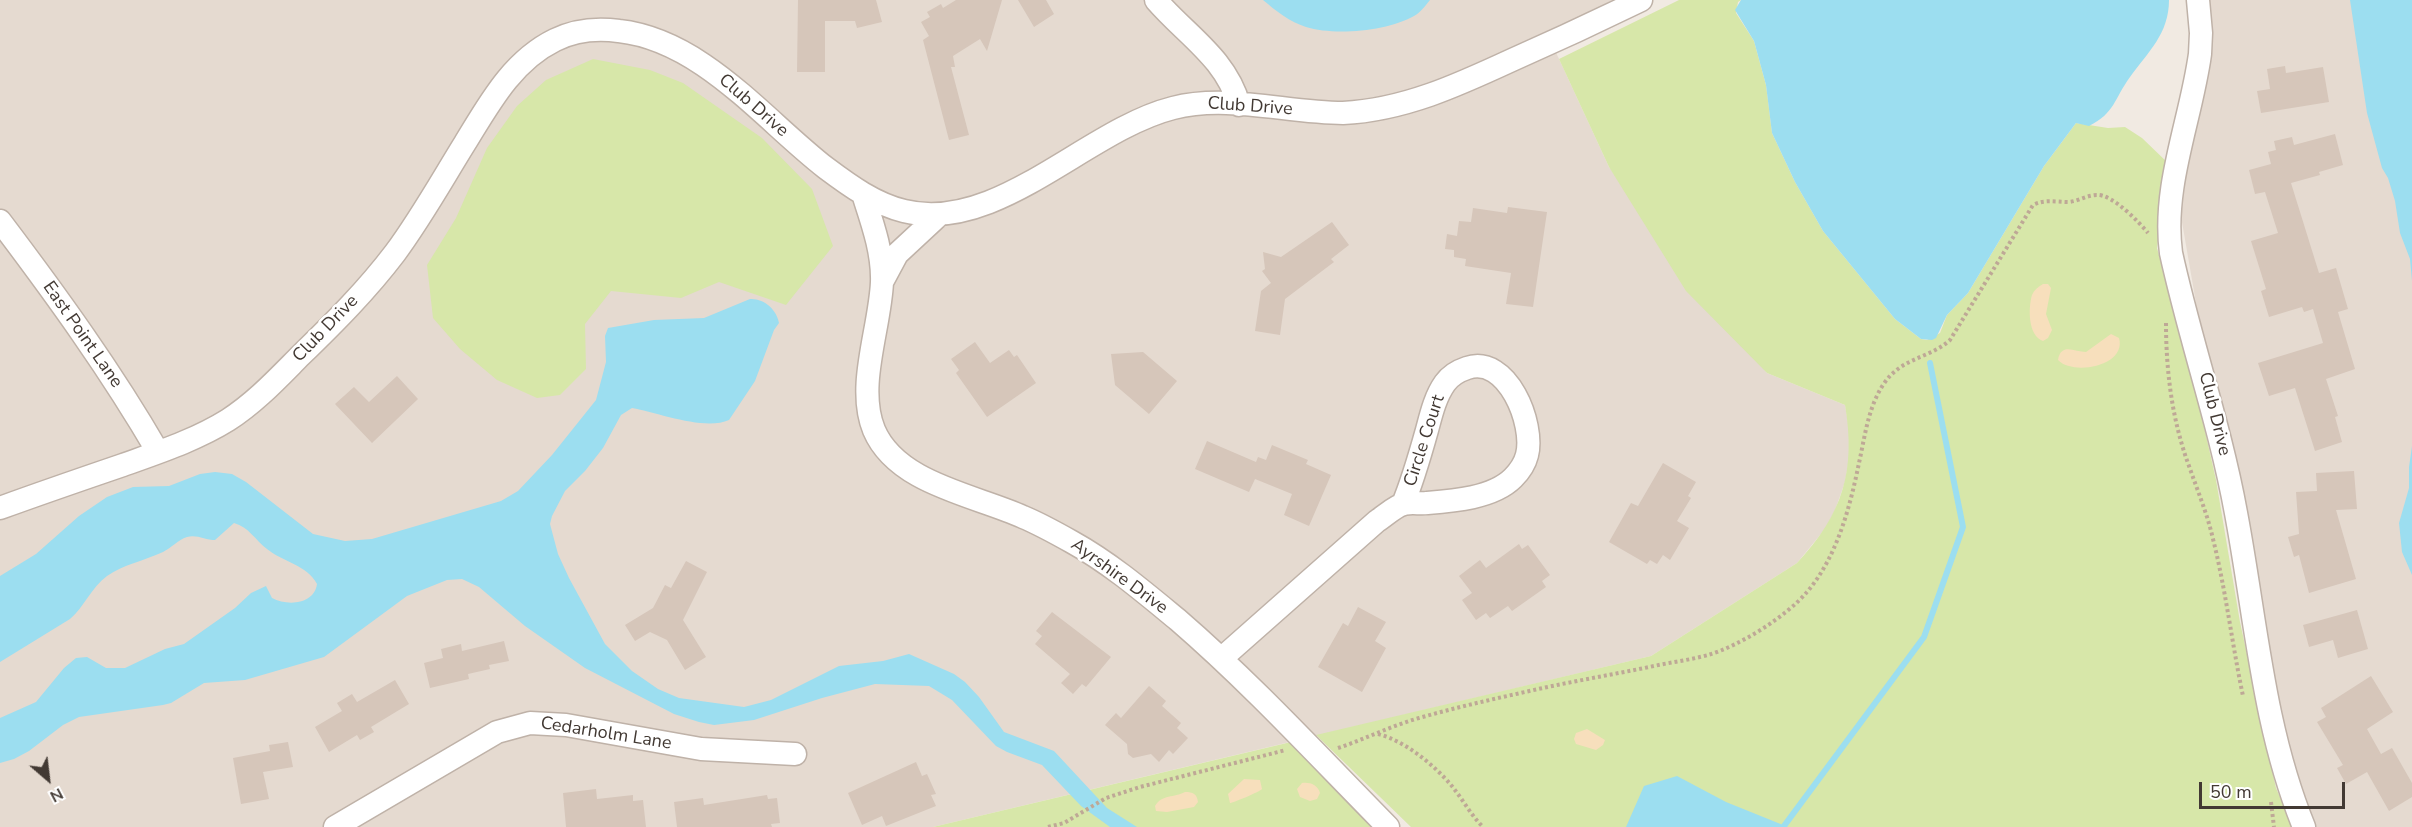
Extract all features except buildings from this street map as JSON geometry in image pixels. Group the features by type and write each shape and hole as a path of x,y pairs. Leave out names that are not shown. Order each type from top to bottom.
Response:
{"street":[{"path":"1156,0 1215,59 1229,77 1239,105"},
{"name":"Club Drive","path":"0,508 197,436 237,413 257,398 324,332 395,254 503,84 536,52 565,36 589,30 626,31 654,39 687,54 721,78 818,161 863,194 900,210 939,215 967,210 1004,195 1092,144 1149,116 1187,105 1218,103 1343,113 1402,105 1460,84 1641,0"},
{"name":"Club Drive","path":"2198,0 2200,54 2171,197 2168,225 2171,253 2227,466 2276,743 2290,792 2304,827"},
{"name":"Ayrshire Drive","path":"863,194 879,251 882,282 867,393 869,412 880,442 896,460 925,479 1023,516 1074,543 1148,596 1222,658 1388,827"},
{"name":"Ayrshire Drive","path":"882,282 897,254 939,215"},
{"name":"East Point Lane","path":"0,221 84,337 134,411 158,452"},
{"name":"Circle Court","path":"1222,658 1377,521 1403,504 1446,501 1490,491 1509,482 1522,466 1527,456 1529,442 1527,427 1515,396 1497,373 1489,368 1471,367 1461,370 1445,383 1433,408 1411,485 1403,504"},
{"name":"Cedarholm Lane","path":"335,827 497,732 530,723 566,725 701,749 795,754"}],"path":[{"path":"1048,827 1064,823 1106,798 1262,755 1295,747 1330,750 1416,719 1514,694 1709,655 1748,637 1779,617 1807,592 1822,568 1838,538 1851,500 1867,426 1875,400 1884,383 1899,368 1920,355 1939,350 1950,340 2033,205 2043,200 2072,202 2094,195 2102,195 2123,208 2148,232 2150,238"},
{"path":"2166,318 2166,368 2172,404 2188,465 2203,500 2214,542 2244,698"},
{"path":"1377,734 1392,738 1436,770 1451,785 1483,827"},
{"path":"2271,796 2274,827"}],"shaded area":[{"path":"0,0 1613,0 1547,33 1609,167 1767,373 1845,405 1850,434 1850,454 1845,482 1834,513 1825,529 1797,563 1651,656 933,827 0,827"},
{"path":"2205,0 2412,0 2412,827 2316,827 2282,735 2200,326 2178,199 2209,71"}],"green space":[{"path":"1679,0 1741,0 1738,2 1736,13 1754,41 1766,85 1772,133 1795,182 1823,231 1895,319 1921,339 1927,340 1940,333 1947,315 1968,293 2044,166 2076,123 2108,128 2125,127 2142,138 2168,163 2157,248 2190,364 2216,480 2240,622 2276,788 2293,827 1411,827 1316,735 1651,656 1797,563 1813,545 1835,509 1847,471 1849,450 1845,405 1767,373 1686,291 1609,167 1559,59"},
{"path":"593,59 650,70 683,83 762,138 812,189 833,246 786,305 719,282 681,298 611,291 585,324 586,369 560,395 537,398 497,380 460,349 433,318 427,265 456,218 487,148 517,106 546,80"},
{"path":"1291,742 1376,827 933,827"}],"sand":[{"path":"2043,284 2048,284 2051,288 2046,314 2052,330 2048,338 2043,341 2034,334 2030,321 2030,307 2032,295"},
{"path":"2111,334 2119,338 2119,348 2115,356 2097,366 2075,367 2065,365 2058,360 2062,351 2069,349 2086,352"},
{"path":"1587,729 1605,740 1603,745 1596,750 1576,744 1574,739 1576,733"},
{"path":"1244,779 1260,780 1262,789 1230,803 1228,794"},
{"path":"1302,783 1316,786 1320,793 1317,799 1310,801 1300,797 1297,789"},
{"path":"1185,792 1196,795 1198,802 1194,807 1167,812 1156,811 1155,806 1161,800"}],"water":[{"path":"1263,0 1430,0 1419,13 1403,21 1361,31 1331,31 1300,25 1283,16"},
{"path":"1741,0 2169,0 2168,12 2161,33 2109,111 2089,126 2076,123 2044,166 1968,293 1947,315 1936,338 1932,340 1921,339 1895,319 1823,231 1795,182 1772,133 1766,85 1754,41 1735,10"},
{"path":"2350,0 2412,0 2412,281 2410,259 2400,233 2395,201 2388,178 2382,168 2367,113"},
{"path":"750,299 760,300 769,306 776,314 779,323 774,330 755,381 729,420 719,423 695,422 632,408 621,415 603,448 565,491 552,516 550,524 558,554 605,644 632,671 658,689 679,698 744,707 771,700 839,666 883,661 909,654 954,674 965,682 979,697 1004,732 1054,751 1107,808 1137,827 1110,827 1081,806 1042,765 996,746 952,700 929,686 875,684 754,720 714,725 699,722 674,714 585,668 525,626 479,587 462,579 447,580 407,596 324,657 245,680 204,683 171,703 163,705 79,717 63,725 29,751 0,763 0,718 36,702 64,668 76,658 87,657 106,668 125,668 165,649 184,644 235,608 251,593 266,586 272,598 292,603 305,600 315,591 317,584 307,572 273,553 248,531 234,523 215,540 187,537 163,552 107,576 96,586 70,619 0,662 0,576 36,554 79,516 107,497 133,487 169,486 200,474 215,472 232,474 246,482 313,534 345,541 372,539 501,501 518,491 552,455 596,400 606,362 605,336 608,328 654,320 704,318"},
{"path":"2412,446 2412,575 2402,552 2399,523 2409,488"},
{"path":"1677,776 1726,802 1788,827 1626,827 1644,786"}],"waterway":[{"path":"1784,826 1924,637 1963,527 1930,363"}]}
